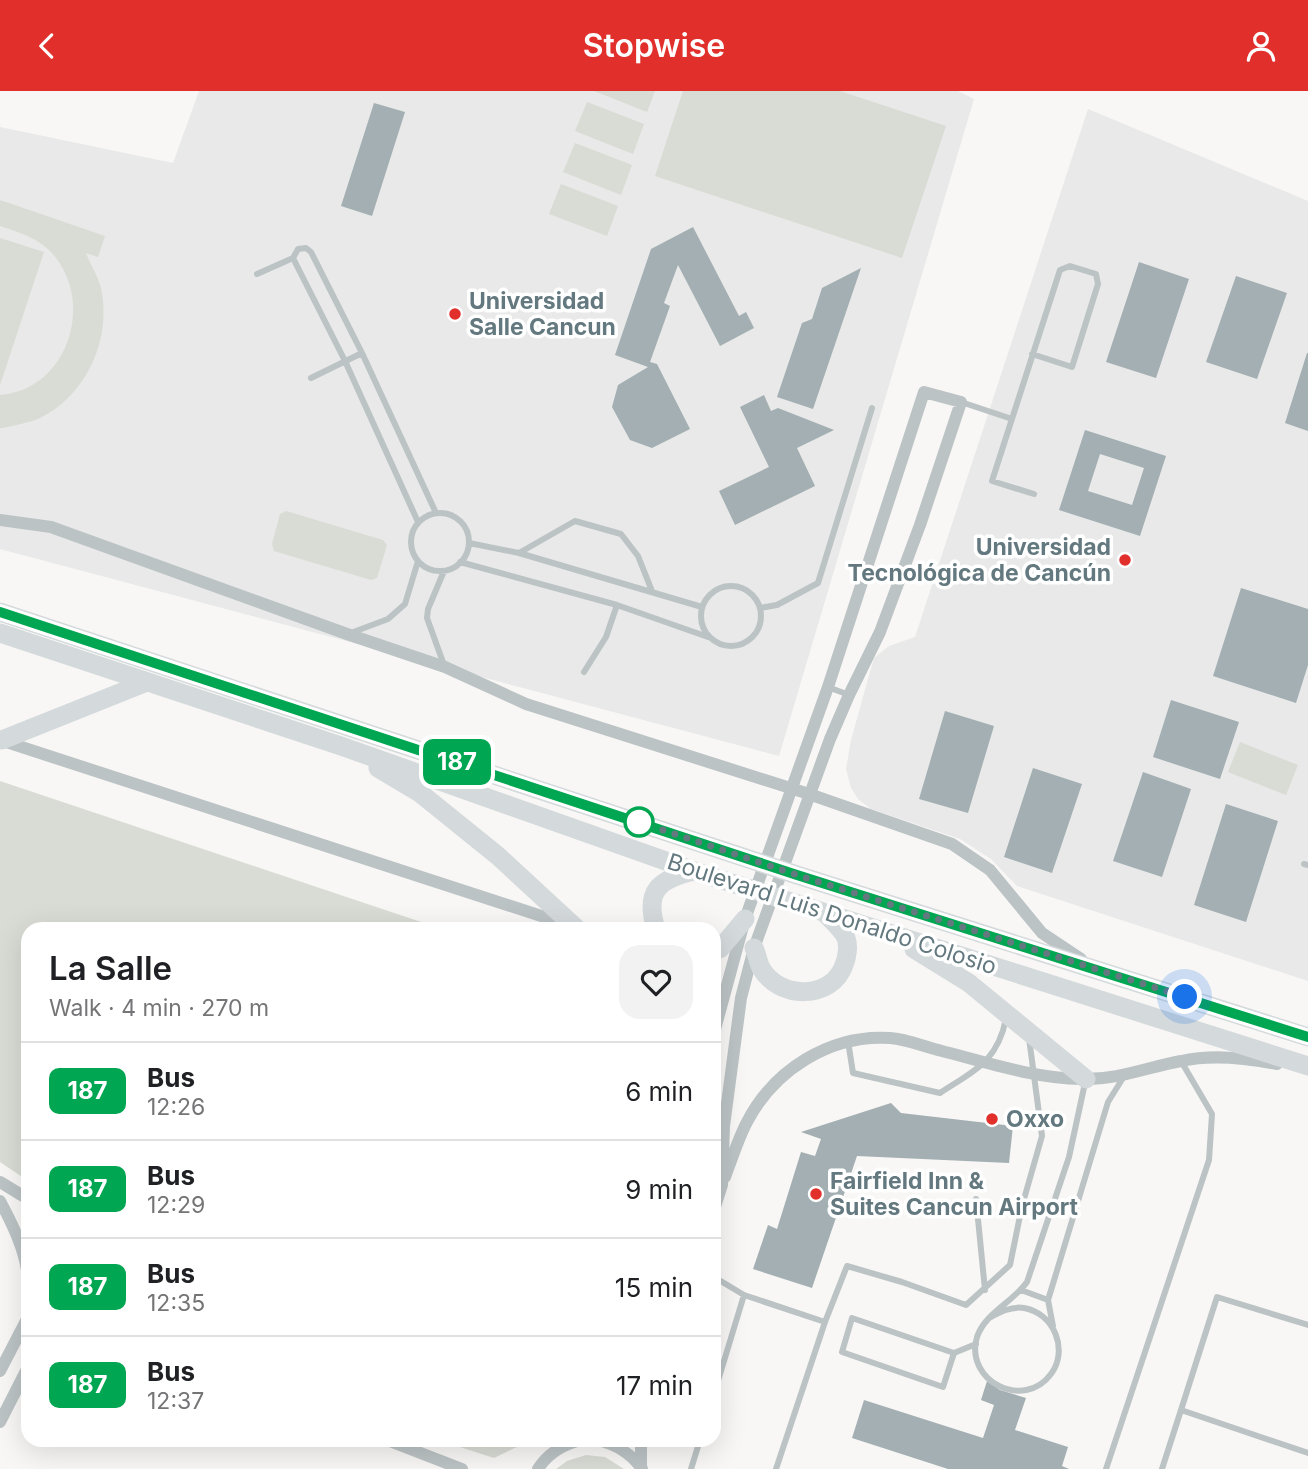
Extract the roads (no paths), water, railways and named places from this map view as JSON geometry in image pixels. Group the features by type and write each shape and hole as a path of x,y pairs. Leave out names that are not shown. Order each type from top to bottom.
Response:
{"main road":[{"name":"Boulevard Luis Donaldo Colosio","path":"0,612 797,875 1308,1037"},
{"name":"Boulevard Luis Donaldo Colosio","path":"0,633 341,746 694,871 1308,1068"},
{"path":"1,740 147,682"},
{"path":"341,746 420,793 498,856 570,922"},
{"path":"654,922 651,914 655,892 669,877 694,871"},
{"path":"754,948 762,969 775,984 794,991 820,991 840,977 847,957 846,938 825,912"},
{"path":"721,948 745,919"},
{"path":"876,928 954,972 1086,1079"}],"street":[{"path":"721,1007 745,919 828,687 924,392 961,402 885,620 849,695 808,794 754,948 741,998 724,1126 722,1185"},
{"path":"0,520 51,527 445,667 526,704 808,794 952,844 990,870 1042,933 1096,969"},
{"path":"1,740 557,922"},
{"path":"721,1188 747,1122 775,1080 814,1054 848,1041 891,1038 1046,1078 1125,1076 1181,1061 1227,1058 1308,1068"},
{"path":"0,1182 21,1195"},
{"path":"0,1201 14,1226 21,1248"},
{"path":"0,1371 21,1330"},
{"path":"0,1422 21,1381"},
{"path":"405,1447 462,1469"},
{"path":"538,1469 549,1455 564,1447"},
{"path":"619,1447 642,1467"},
{"path":"641,1447 642,1467"}],"lane":[{"path":"257,274 293,258 298,249 306,248 311,252 362,353 436,513"},
{"path":"293,258 345,361 418,522"},
{"path":"1032,354 1072,367 1098,284 1097,274 1070,266 1060,270 1032,354 992,481 1034,493"},
{"path":"311,378 362,353"},
{"path":"961,402 1012,419"},
{"path":"760,608 777,605 818,583 872,408"},
{"path":"436,513 447,513 463,524 469,543 465,557 444,571 434,570 418,561 411,546 418,522 436,513"},
{"path":"519,553 575,521 586,524 621,534 638,556 652,591"},
{"path":"469,543 519,553 702,607"},
{"path":"347,634 388,619 405,604 418,561"},
{"path":"460,562 617,605 726,646 746,643 759,628 760,608 749,592 732,585 713,591 702,607 701,623 708,637"},
{"path":"444,571 428,609 427,618 445,667"},
{"path":"584,672 606,637 617,605"},
{"path":"828,687 849,695"},
{"path":"848,1041 853,1073 940,1093 986,1063 1002,1039 1007,1015"},
{"path":"776,1469 825,1322 847,1266 966,1305 1010,1265 1022,1206 1042,1136 1028,1032"},
{"path":"1106,1469 1209,1160 1212,1114 1181,1061"},
{"path":"1086,1079 1069,1157 1027,1282 989,1318 978,1335 978,1364 989,1380 1006,1390 1026,1390 1044,1382 1056,1366 1059,1347 1048,1300 1108,1102 1125,1076"},
{"path":"976,1199 985,1290"},
{"path":"721,1281 744,1295 825,1322"},
{"path":"1021,1290 1048,1300"},
{"path":"721,1371 744,1295"},
{"path":"1162,1469 1217,1297 1308,1325"},
{"path":"989,1318 1005,1309 1024,1308 1041,1314 1053,1328"},
{"path":"954,1353 943,1387 842,1352 852,1318 954,1353 976,1344"},
{"path":"1181,1410 1308,1453"},
{"path":"691,1469 698,1447"}],"place":[{"name":"Universidad Salle Cancun","path":"455,314"},
{"name":"Universidad Tecnológica de Cancún","path":"1125,560"},
{"name":"Oxxo","path":"992,1119"},
{"name":"Fairfield Inn & Suites Cancun Airport","path":"816,1194"}]}
